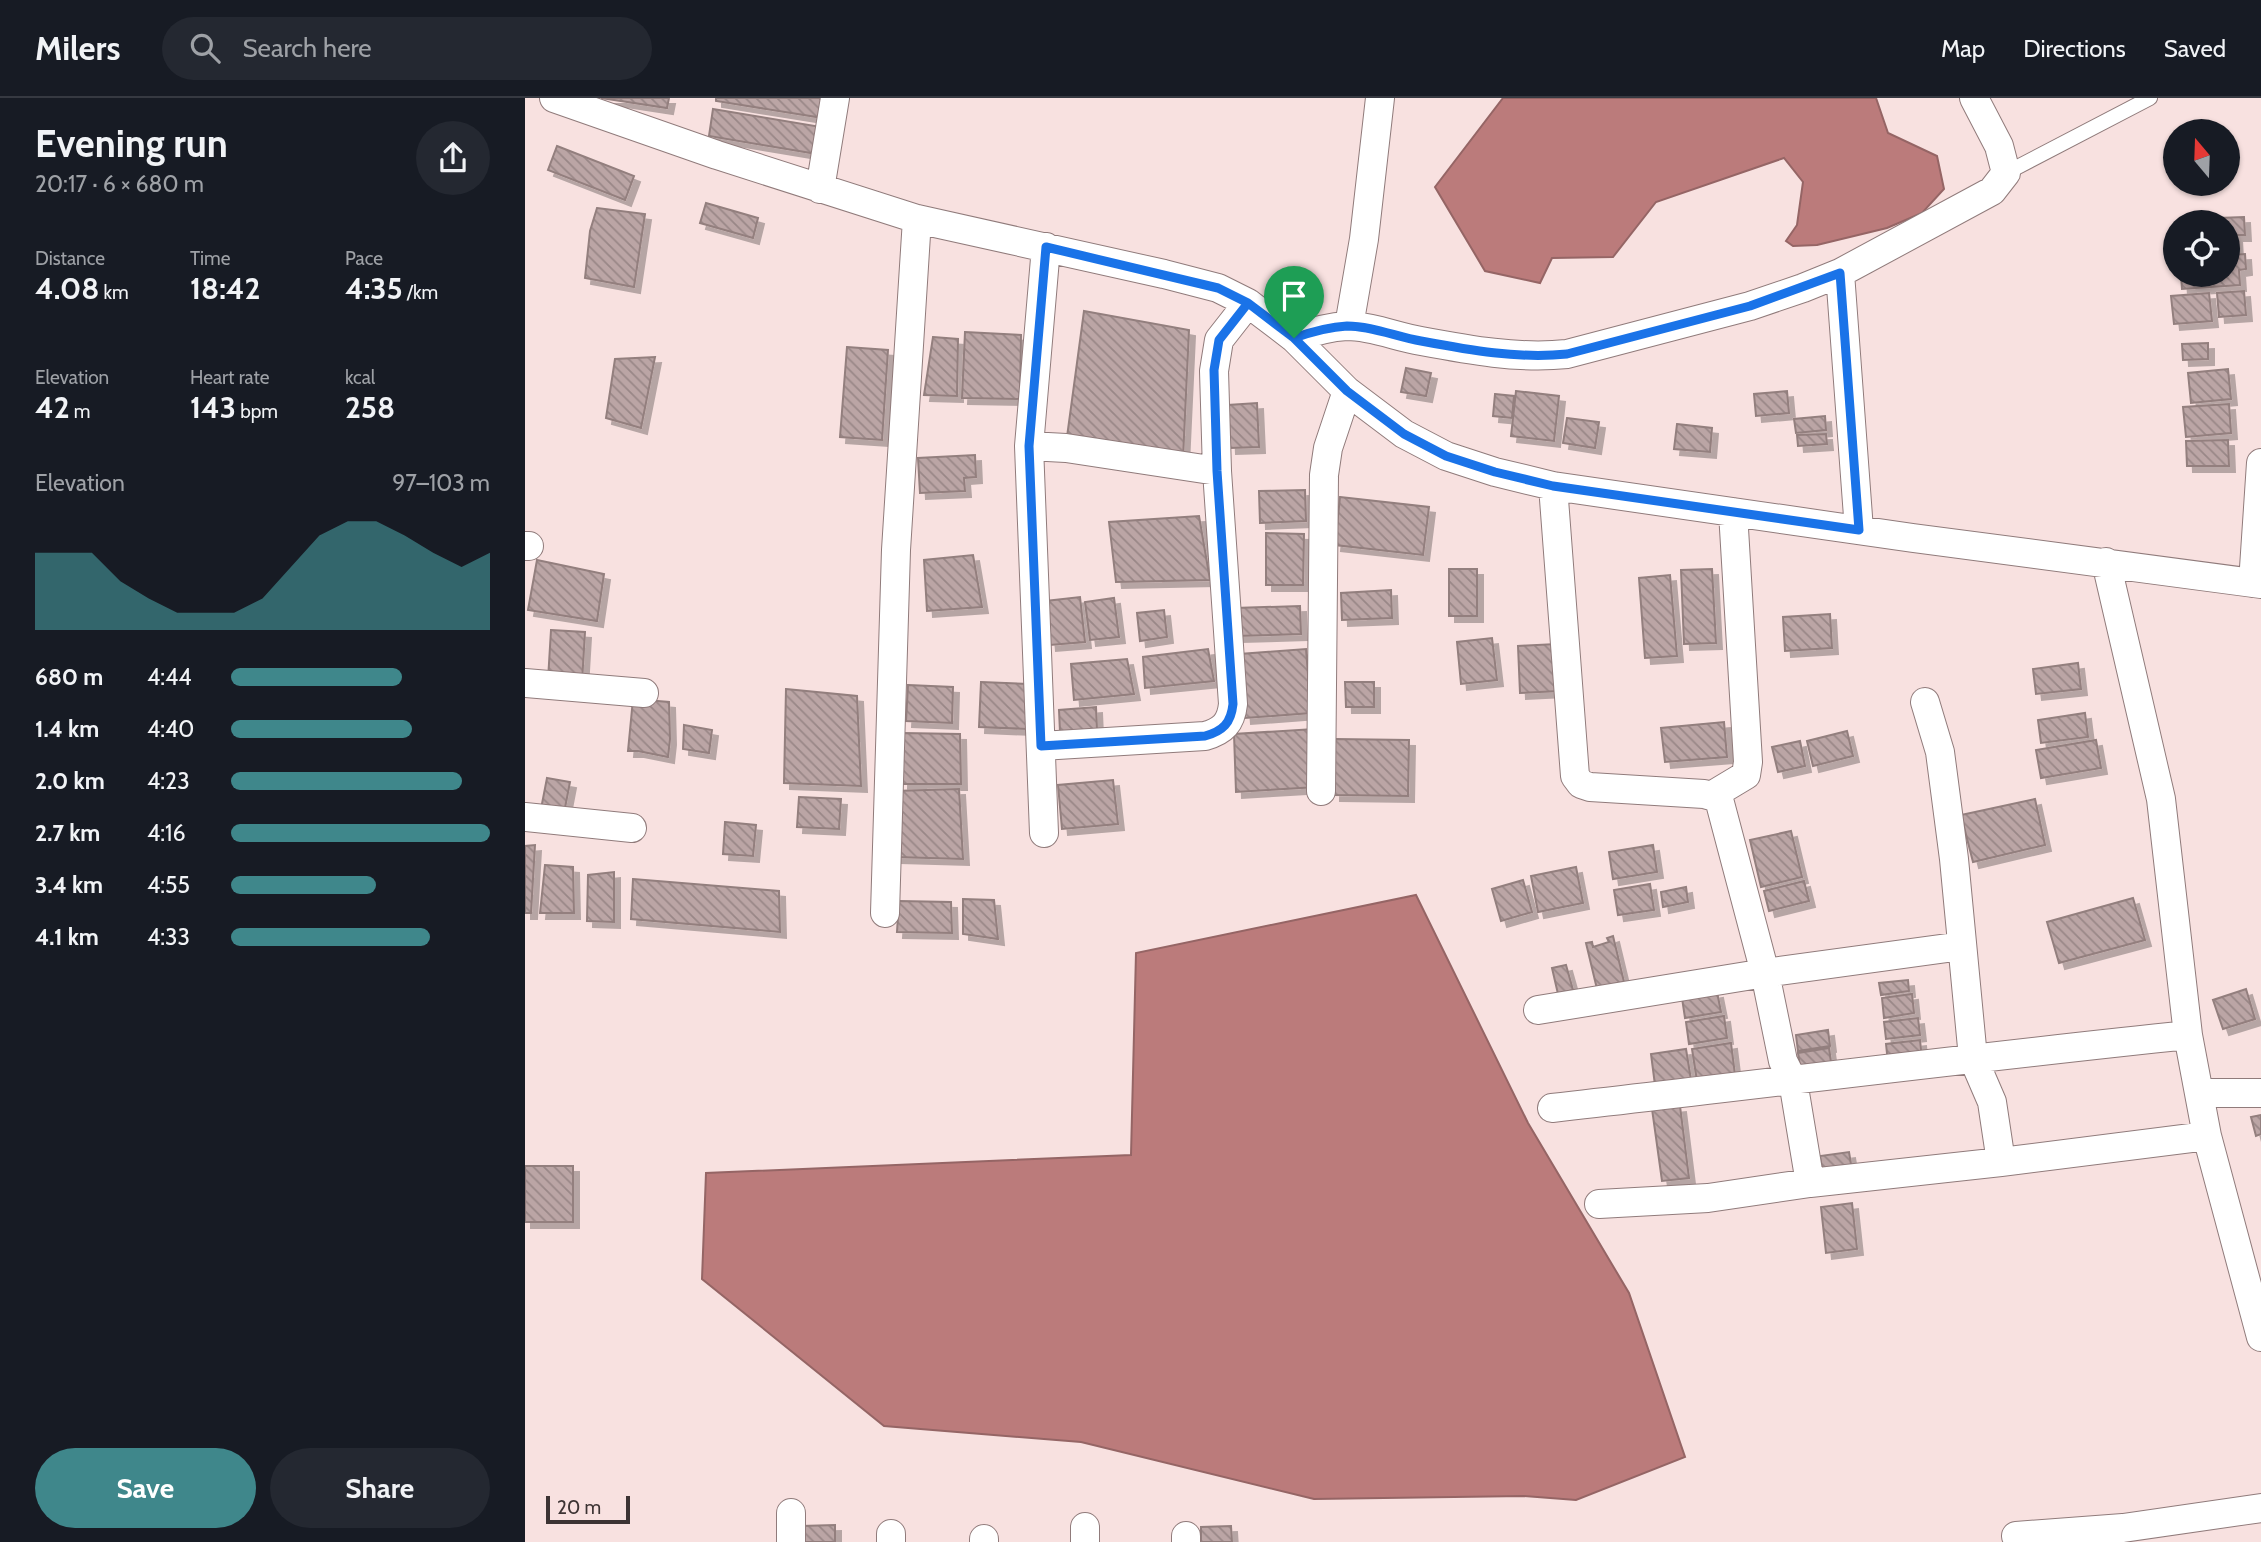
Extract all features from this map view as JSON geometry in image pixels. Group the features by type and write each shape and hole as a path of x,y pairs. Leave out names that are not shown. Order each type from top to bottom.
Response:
{"street":[{"path":"820,189 835,98"},
{"path":"1349,326 1364,239 1380,98"},
{"path":"1294,338 1315,331 1349,326 1420,341 1512,355 1553,355 1567,354 1750,306 1840,273 1992,191 2006,173 1999,146 1974,98"},
{"path":"558,99 820,189 917,219 1218,288 1248,303 1294,338 1347,391 1404,434 1446,456 1495,472 1553,486 2257,584 2261,463"},
{"path":"885,913 896,550 917,219"},
{"path":"1044,833 1029,446 1046,247"},
{"path":"1840,273 1859,530"},
{"path":"1041,746 1205,736 1217,733 1232,716 1217,471 1214,370 1219,340 1248,303"},
{"path":"1321,791 1324,475 1328,448 1347,391"},
{"path":"1029,446 1066,448 1217,471"},
{"path":"1553,486 1575,776 1581,784 1590,788 1705,794 1720,803 1765,973 1783,1061 1793,1081 1810,1183"},
{"path":"1711,796 1746,775 1748,762 1733,512"},
{"path":"2106,562 2161,799 2188,1035 2207,1136 2261,1337"},
{"path":"525,683 644,693"},
{"path":"1925,702 1940,752 1954,859 1973,1058 1992,1102 2001,1162"},
{"path":"525,817 632,828"},
{"path":"1538,1010 1765,973 1962,946"},
{"path":"1552,1108 2188,1035"},
{"path":"2200,1093 2261,1093"},
{"path":"1599,1204 1709,1198 1810,1183 2207,1136"},
{"path":"2016,1535 2122,1535 2261,1508"},
{"path":"791,1542 792,1513"}],"lane":[{"path":"2006,173 2150,98"}],"shaded area":[{"path":"1503,98 1876,98 1888,133 1937,156 1944,189 1922,213 1887,228 1817,245 1793,246 1786,241 1797,225 1803,182 1784,158 1656,202 1613,257 1552,258 1540,283 1485,271 1435,187"},
{"path":"1416,895 1528,1123 1629,1293 1685,1457 1576,1500 1524,1496 1314,1499 1081,1442 884,1426 702,1279 706,1173 1131,1155 1136,953"}],"building":[{"path":"601,98 669,98 667,108"},
{"path":"716,98 827,98 823,118 716,101"},
{"path":"713,109 821,127 817,154 709,136"},
{"path":"557,146 634,176 625,200 548,170"},
{"path":"706,203 758,218 753,238 700,223"},
{"path":"597,208 645,214 634,287 585,278 590,231"},
{"path":"2240,217 2244,217 2245,235 2240,235"},
{"path":"2240,254 2245,254 2246,269 2240,270"},
{"path":"2244,291 2246,315 2219,317 2217,293"},
{"path":"2209,293 2212,321 2174,324 2171,296"},
{"path":"1084,311 1189,330 1183,458 1067,437"},
{"path":"965,332 1021,335 1020,399 962,398"},
{"path":"933,337 958,339 957,396 924,395"},
{"path":"2208,343 2208,359 2183,360 2182,344"},
{"path":"847,347 888,350 882,440 840,437"},
{"path":"655,357 641,428 606,418 615,359"},
{"path":"1406,368 1431,373 1426,396 1401,392"},
{"path":"2228,369 2231,399 2191,403 2188,373"},
{"path":"1516,391 1559,396 1554,441 1511,436"},
{"path":"1787,391 1789,413 1756,416 1754,394"},
{"path":"1495,394 1514,396 1512,418 1493,416"},
{"path":"1257,403 1259,447 1230,448 1228,405"},
{"path":"2229,404 2231,433 2186,437 2183,407"},
{"path":"1825,416 1826,430 1796,433 1794,419"},
{"path":"1567,418 1599,422 1595,448 1563,443"},
{"path":"1677,424 1712,428 1710,452 1674,449"},
{"path":"1826,434 1827,444 1798,446 1797,435"},
{"path":"2228,440 2229,466 2187,466 2186,441"},
{"path":"975,455 976,477 964,478 965,491 920,493 918,458"},
{"path":"1305,490 1306,521 1260,523 1259,491"},
{"path":"1340,497 1429,507 1423,555 1335,545"},
{"path":"1199,516 1210,580 1116,582 1109,522"},
{"path":"1266,533 1304,534 1303,585 1266,585"},
{"path":"973,555 982,607 927,611 924,560"},
{"path":"537,560 604,574 597,621 528,610"},
{"path":"1449,569 1477,569 1477,616 1449,616"},
{"path":"1712,569 1716,643 1684,644 1681,570"},
{"path":"1670,575 1677,656 1645,658 1639,578"},
{"path":"1391,590 1392,618 1342,620 1341,593"},
{"path":"1080,597 1085,642 1050,645 1046,601"},
{"path":"1114,598 1119,637 1090,640 1085,602"},
{"path":"1300,606 1301,634 1236,636 1235,608"},
{"path":"1164,610 1167,637 1140,641 1137,613"},
{"path":"1830,614 1832,648 1785,651 1783,617"},
{"path":"551,630 585,632 582,682 548,680"},
{"path":"1492,638 1497,680 1461,684 1457,642"},
{"path":"1556,644 1559,691 1520,693 1518,646"},
{"path":"1208,649 1214,681 1145,688 1143,657"},
{"path":"1306,649 1311,713 1245,718 1240,654"},
{"path":"1127,659 1134,694 1074,700 1071,664"},
{"path":"2078,663 2081,689 2036,694 2033,669"},
{"path":"981,682 1029,684 1027,729 979,727"},
{"path":"1345,682 1374,682 1374,707 1346,707"},
{"path":"908,685 953,687 952,723 906,721"},
{"path":"786,689 857,696 861,786 784,783"},
{"path":"633,699 669,702 668,757 628,751"},
{"path":"1096,707 1097,729 1060,732 1059,710"},
{"path":"2085,713 2088,737 2041,743 2038,720"},
{"path":"1724,722 1727,757 1665,762 1661,728"},
{"path":"684,725 712,730 709,753 683,749"},
{"path":"1314,729 1317,787 1236,792 1234,734"},
{"path":"1847,731 1853,756 1813,766 1807,741"},
{"path":"903,733 960,734 961,784 902,784"},
{"path":"1335,739 1409,740 1408,796 1334,795"},
{"path":"2096,740 2101,768 2041,778 2036,750"},
{"path":"1800,741 1805,766 1778,772 1772,747"},
{"path":"547,778 570,782 564,813 541,809"},
{"path":"1113,780 1118,824 1062,829 1058,785"},
{"path":"959,789 963,859 895,857 894,791"},
{"path":"799,797 841,799 839,829 797,827"},
{"path":"2035,799 2045,845 1973,862 1961,815"},
{"path":"725,822 756,825 753,856 723,854"},
{"path":"1791,831 1802,877 1761,887 1750,840"},
{"path":"535,845 531,913 525,913 525,846"},
{"path":"1653,845 1657,872 1613,879 1609,852"},
{"path":"545,865 573,867 574,913 540,913"},
{"path":"1576,867 1583,903 1538,912 1531,876"},
{"path":"614,872 614,922 587,921 588,875"},
{"path":"633,879 779,891 780,932 631,919"},
{"path":"1523,880 1532,912 1501,921 1492,889"},
{"path":"1804,881 1809,901 1769,911 1764,891"},
{"path":"1650,884 1654,910 1618,915 1614,890"},
{"path":"1686,887 1688,902 1663,907 1661,892"},
{"path":"2133,898 2145,940 2059,963 2047,922"},
{"path":"963,899 994,900 998,939 963,934"},
{"path":"899,901 951,902 952,933 897,932"},
{"path":"1613,936 1624,982 1597,989 1586,943 1592,942 1593,947 1609,942 1607,938"},
{"path":"1566,965 1573,990 1558,994 1552,968"},
{"path":"1908,980 1909,991 1881,995 1879,983"},
{"path":"2246,989 2255,1019 2223,1029 2213,1000"},
{"path":"1717,992 1721,1012 1685,1018 1682,998"},
{"path":"1912,994 1914,1013 1884,1018 1882,998"},
{"path":"1724,1016 1727,1038 1689,1044 1686,1022"},
{"path":"1918,1018 1920,1035 1886,1039 1884,1022"},
{"path":"1828,1030 1830,1046 1798,1051 1796,1035"},
{"path":"1920,1040 1922,1059 1888,1063 1886,1044"},
{"path":"1731,1043 1735,1075 1697,1081 1692,1049"},
{"path":"1829,1048 1831,1062 1800,1067 1798,1053"},
{"path":"1686,1049 1691,1080 1655,1085 1651,1054"},
{"path":"1680,1106 1689,1178 1662,1181 1652,1109"},
{"path":"2261,1115 2261,1134 2256,1136 2251,1117"},
{"path":"1849,1152 1852,1170 1823,1175 1820,1156"},
{"path":"525,1166 573,1166 573,1222 525,1222"},
{"path":"1852,1203 1857,1249 1826,1253 1821,1207"},
{"path":"835,1525 835,1542 802,1542 801,1526"},
{"path":"1231,1526 1232,1542 1201,1542 1201,1527"}],"route":[{"path":"1294,338 1248,303 1219,340 1214,370 1217,471 1232,716 1217,733 1205,736 1041,746 1029,446 1046,247 1218,288 1248,303 1294,338 1347,391 1404,434 1446,456 1495,472 1553,486 1859,530 1840,273 1750,306 1567,354 1540,357 1512,355 1420,341 1349,326 1315,331 1294,338"}]}
